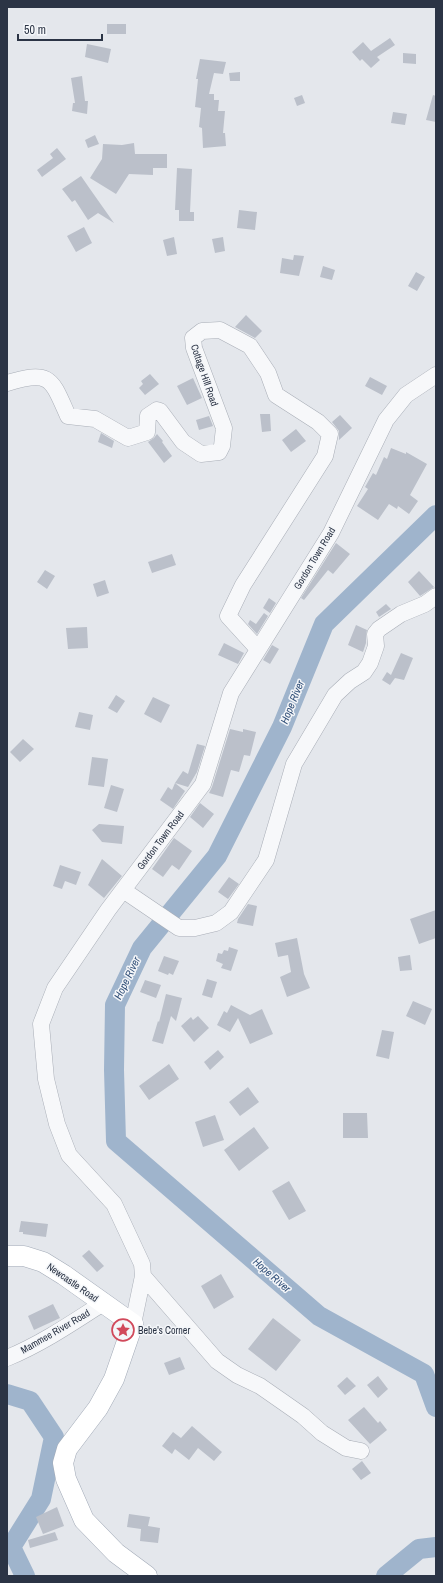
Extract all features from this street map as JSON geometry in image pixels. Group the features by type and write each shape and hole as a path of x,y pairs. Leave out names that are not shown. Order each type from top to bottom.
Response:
{"main road":[{"name":"Newcastle Road","path":"7,1256 24,1256 43,1262 64,1274 133,1324"},
{"path":"133,1324 114,1379 98,1408 67,1449 63,1463 66,1479 84,1520 116,1553 147,1576"}],"street":[{"name":"Cottage Hill Road","path":"7,383 26,378 42,377 51,382 68,416 95,419 128,438 147,432 148,416 157,410 160,411 183,442 201,454 219,452 222,446 224,428 194,348 192,338 202,331 220,330 250,346 268,373 276,395 318,422 330,434 325,456 243,585 228,616 258,649"},
{"name":"Gordon Town Road","path":"133,1324 143,1276 142,1264 114,1204 69,1155 57,1124 46,1079 41,1024 55,988 123,890 202,784 231,693 331,532 386,420 406,395 436,375"},
{"path":"123,890 179,928 194,928 216,923 230,912 266,860 294,764 335,695 350,681 364,672 370,663 376,646 375,634 378,629 401,614 425,604 436,596"},
{"path":"143,1276 217,1361 237,1375 260,1386 284,1402 322,1433 346,1448 361,1451"},
{"name":"Mammee River Road","path":"7,1358 34,1345 103,1303"}],"building":[{"path":"107,24 126,24 126,34 107,34"},
{"path":"390,38 395,45 377,57 380,60 371,68 362,59 360,61 352,52 363,42 371,51"},
{"path":"87,44 111,49 108,63 85,57"},
{"path":"403,53 416,54 416,64 403,63"},
{"path":"200,59 226,62 223,74 214,73 209,94 214,94 214,100 219,100 218,111 225,111 223,133 225,133 226,146 203,148 202,128 199,127 201,108 195,107 198,79 196,79"},
{"path":"240,72 240,81 230,81 229,73"},
{"path":"82,76 85,101 88,101 87,114 72,111 73,103 75,103 71,78"},
{"path":"302,95 305,103 297,106 294,98"},
{"path":"433,95 436,96 436,122 426,120"},
{"path":"393,112 407,114 405,125 391,123"},
{"path":"95,135 99,144 88,148 85,140"},
{"path":"134,143 135,154 167,154 167,168 153,168 153,175 129,174 116,194 90,178 102,159 103,144 122,145"},
{"path":"57,148 66,159 42,177 37,170 53,158 50,154"},
{"path":"177,168 192,169 190,212 194,212 194,221 179,221 179,210 175,210"},
{"path":"81,176 114,223 98,213 88,220 75,200 72,202 62,189"},
{"path":"239,210 257,212 255,230 237,228"},
{"path":"84,227 92,243 76,252 67,236"},
{"path":"174,237 177,254 167,256 163,240"},
{"path":"223,237 225,251 215,253 212,239"},
{"path":"294,255 304,256 299,276 280,273 282,258 293,260"},
{"path":"323,266 335,270 332,280 320,277"},
{"path":"416,272 425,277 417,291 408,286"},
{"path":"246,315 262,331 255,338 235,327"},
{"path":"150,374 159,384 145,395 139,388 143,384 141,381"},
{"path":"370,377 387,386 382,395 365,386"},
{"path":"193,378 202,398 187,405 177,386"},
{"path":"260,414 270,414 271,431 262,432"},
{"path":"340,415 352,428 339,440 339,431 332,422"},
{"path":"209,416 213,426 199,430 196,420"},
{"path":"296,429 306,441 291,452 282,440"},
{"path":"101,433 114,441 112,448 98,442"},
{"path":"157,434 172,456 164,463 148,442"},
{"path":"391,448 406,454 406,452 427,464 410,495 418,501 409,514 398,506 397,509 389,504 378,520 357,506 368,489 365,487 373,473 376,475 384,457 387,459"},
{"path":"336,543 350,554 333,574 328,570 304,600 301,598"},
{"path":"172,554 176,565 152,573 148,562"},
{"path":"45,570 55,576 47,589 37,582"},
{"path":"419,571 434,587 420,596 408,582"},
{"path":"105,580 109,593 97,597 93,584"},
{"path":"269,598 276,603 270,613 263,608"},
{"path":"386,604 391,609 379,617 376,612"},
{"path":"264,613 268,616 257,634 248,624 250,620 256,624"},
{"path":"356,625 367,630 366,643 363,652 348,645"},
{"path":"87,627 88,648 68,649 66,628"},
{"path":"224,643 244,653 238,664 218,655"},
{"path":"272,645 279,649 270,664 263,660"},
{"path":"401,653 413,658 404,680 395,678 390,685 382,680 387,672 391,675"},
{"path":"116,695 125,701 117,713 108,708"},
{"path":"153,697 170,705 161,723 144,714"},
{"path":"79,712 93,715 90,730 75,727"},
{"path":"230,729 243,732 243,729 256,732 250,756 244,755 239,772 231,770 223,797 209,793"},
{"path":"23,739 34,749 20,762 10,752"},
{"path":"197,744 205,746 197,772 188,787 175,783 183,771 188,774"},
{"path":"92,757 108,759 104,787 88,785"},
{"path":"175,783 185,791 173,809 160,800 168,787 172,790"},
{"path":"111,785 124,789 117,812 104,808"},
{"path":"200,803 214,814 203,828 190,817"},
{"path":"99,824 124,826 122,844 102,842 92,830"},
{"path":"174,838 192,851 179,870 172,865 163,877 152,869"},
{"path":"102,859 122,876 104,898 88,885"},
{"path":"60,865 81,872 76,885 65,881 62,889 53,886"},
{"path":"229,877 239,884 228,899 218,892"},
{"path":"248,904 257,906 253,926 237,923"},
{"path":"436,910 436,938 419,944 410,919"},
{"path":"297,938 304,974 310,988 287,997 280,977 291,972 288,955 278,957 275,943"},
{"path":"229,947 238,950 231,971 221,968 223,964 216,961 218,953 222,954 224,950 228,951"},
{"path":"410,955 412,970 400,971 398,957"},
{"path":"164,956 179,961 173,975 169,973 168,975 158,971"},
{"path":"207,979 217,982 212,998 202,995"},
{"path":"145,980 161,985 156,998 140,992"},
{"path":"166,994 182,998 176,1021 171,1016 163,1044 152,1041 158,1021 159,1022"},
{"path":"413,1001 432,1009 425,1025 406,1016"},
{"path":"231,1005 250,1015 262,1009 273,1034 250,1044 238,1018 230,1032 217,1025 224,1011 227,1013"},
{"path":"198,1016 209,1028 194,1042 181,1026 191,1017 193,1020"},
{"path":"382,1030 394,1032 389,1059 376,1056"},
{"path":"218,1050 224,1057 210,1070 204,1062"},
{"path":"169,1064 179,1079 149,1100 139,1086"},
{"path":"248,1087 259,1102 240,1116 229,1102"},
{"path":"343,1113 367,1113 368,1138 343,1138"},
{"path":"215,1115 224,1140 203,1147 195,1122"},
{"path":"254,1127 269,1148 239,1171 224,1150"},
{"path":"289,1181 306,1211 289,1220 272,1191"},
{"path":"21,1221 48,1224 46,1237 23,1234 23,1232 19,1232"},
{"path":"89,1250 104,1266 97,1272 82,1256"},
{"path":"221,1274 234,1297 214,1309 201,1286"},
{"path":"53,1304 60,1318 34,1330 28,1316"},
{"path":"273,1318 301,1340 276,1371 248,1349"},
{"path":"180,1357 185,1369 169,1375 164,1363"},
{"path":"378,1376 388,1389 378,1398 367,1385"},
{"path":"347,1377 356,1386 345,1395 337,1386"},
{"path":"364,1407 378,1423 380,1421 387,1430 370,1444 348,1420"},
{"path":"192,1426 222,1452 214,1461 198,1448 189,1460 175,1449 172,1454 162,1446 173,1432 181,1438"},
{"path":"362,1461 371,1473 361,1480 352,1469"},
{"path":"57,1507 64,1526 43,1534 36,1517"},
{"path":"129,1514 150,1517 148,1526 160,1528 158,1543 140,1541 141,1529 127,1527"},
{"path":"55,1532 58,1540 30,1548 28,1540"}],"waterway":[{"name":"Hope River","path":"436,515 324,624 282,727 217,856 142,948 115,1005 114,1070 116,1141 319,1316 424,1374 436,1407"},
{"path":"7,1394 30,1401 54,1437 41,1499 11,1547 25,1576"},
{"path":"386,1576 419,1549 436,1547"}],"place":[{"name":"Bebe's Corner","path":"123,1330"}]}
